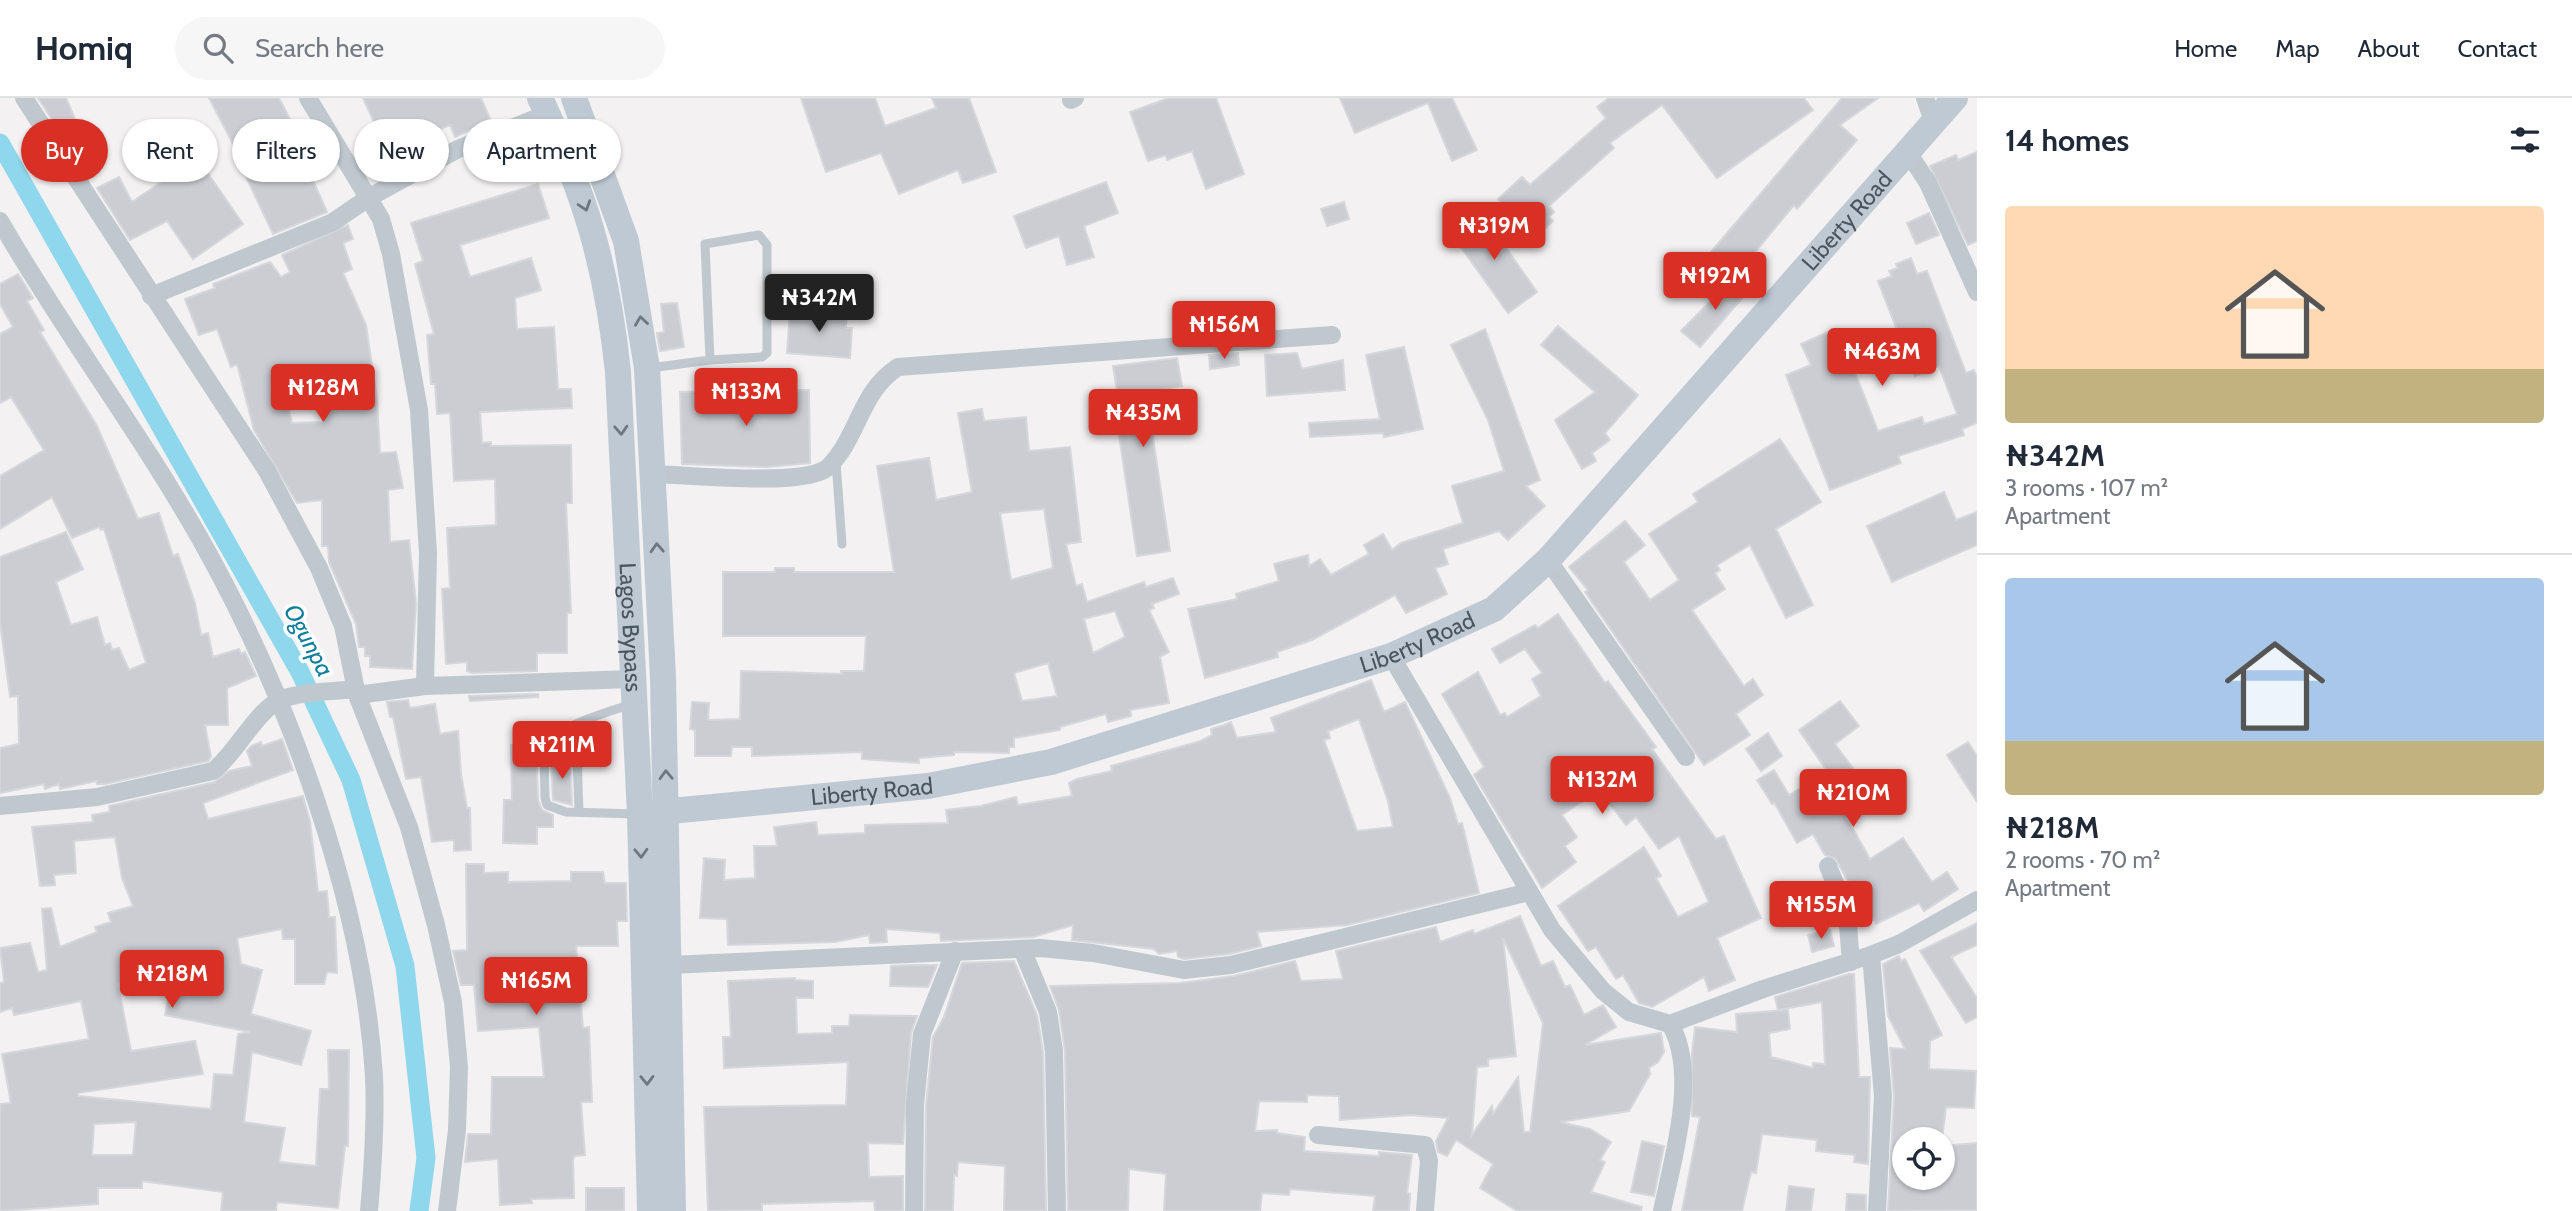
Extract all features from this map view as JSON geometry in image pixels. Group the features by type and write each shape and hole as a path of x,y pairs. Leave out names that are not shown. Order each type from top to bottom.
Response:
{"main road":[{"name":"Lagos Bypass","path":"573,98 626,241 648,368 667,813 673,1211"},
{"name":"Liberty Road","path":"640,814 928,786 997,774 1100,748 1391,656 1494,609 1548,560 1907,151 1929,109 1955,98"},
{"name":"Lagos Bypass","path":"544,106 576,179 599,248 611,309 618,372 640,814 650,1211"}],"street":[{"path":"24,98 267,471 319,568 343,626 356,692 409,827 436,925 453,1002 458,1092 457,1130 447,1211"},
{"path":"308,98 381,219 391,254 419,410 428,553 425,686"},
{"path":"151,296 333,222 369,198 458,149 544,106"},
{"path":"1907,151 1928,183 1977,292"},
{"path":"0,221 203,543 281,699 323,823 350,926 369,1023 374,1077 374,1157 369,1211"},
{"path":"653,474 787,477 825,470 835,458 867,399 882,378 898,367 1332,335"},
{"path":"1548,560 1686,757"},
{"path":"1391,656 1552,930 1603,991 1629,1013 1670,1024 1763,989 1899,944 1977,900"},
{"path":"0,806 97,797 213,771 223,764 281,699 425,686 633,691"},
{"path":"1828,866 1847,913 1851,962"},
{"path":"670,965 1022,949 1093,953 1184,970 1231,965 1529,892"},
{"path":"1022,949 1048,1012 1054,1051 1057,1211"},
{"path":"914,1211 915,1104 922,1034 955,951"},
{"path":"1871,955 1883,1096 1877,1211"},
{"path":"1662,1211 1683,1081 1680,1040 1670,1024"},
{"path":"1318,1135 1426,1145 1429,1161 1424,1211"}],"lane":[{"path":"648,368 762,357 767,353 767,245 759,235 705,244 710,360"},
{"path":"835,458 842,544"},
{"path":"633,691 557,734 544,749 545,798 547,805 554,809 640,814"},
{"path":"576,725 579,812"}],"building":[{"path":"38,98 66,98 75,119 52,119"},
{"path":"209,98 279,98 290,119 232,119 232,142"},
{"path":"363,98 481,98 490,119 463,119 463,133 455,137 449,119 373,119"},
{"path":"801,98 875,98 885,126 936,108 932,98 969,98 996,172 963,183 958,170 899,194 881,153 826,172"},
{"path":"1169,98 1216,98 1244,174 1206,189 1192,151 1167,160 1166,155 1148,161 1130,112"},
{"path":"1340,98 1452,98 1477,150 1452,161 1428,103 1355,133"},
{"path":"1609,98 1804,98 1813,110 1717,178 1662,105 1610,143 1614,148 1549,206 1554,212 1549,217 1553,221 1540,233 1535,228 1529,234 1498,199 1522,177 1530,185 1606,118 1597,107"},
{"path":"1842,98 1878,98 1840,125 1857,140 1797,209 1794,205 1737,274 1711,252"},
{"path":"1977,152 1977,241 1968,245 1930,166 1956,155 1958,160"},
{"path":"119,177 132,202 161,182 214,182 243,224 193,259 167,221 130,240 97,188"},
{"path":"248,182 314,182 327,212 273,234"},
{"path":"1106,182 1118,213 1084,226 1094,257 1067,265 1059,236 1026,248 1014,216"},
{"path":"538,184 549,218 460,245 470,277 531,258 541,290 515,298 517,329 554,327 558,389 571,389 572,408 480,412 482,443 491,442 491,446 571,445 572,503 566,503 571,613 567,613 567,653 537,653 537,671 472,673 467,671 467,662 446,664 442,589 450,588 447,528 496,525 495,479 454,481 450,413 437,414 435,384 431,384 427,335 434,334 415,264 423,261 411,223"},
{"path":"1344,202 1349,219 1327,226 1321,209"},
{"path":"1480,211 1537,292 1508,313 1450,232"},
{"path":"1929,213 1939,235 1916,244 1907,223"},
{"path":"348,225 353,239 343,243 352,269 343,273 366,325 377,400 380,453 396,452 403,488 388,490 390,542 409,540 416,603 412,669 370,667 370,656 365,656 365,647 359,647 356,624 329,562 328,546 322,546 322,500 297,503 254,430 237,364 231,367 217,329 199,335 185,299 215,288 213,284 270,262 281,277 290,272 282,255","holes":["318,384 323,422 292,423 284,389"]},
{"path":"1911,258 1917,274 1927,271 1966,373 1974,370 1977,378 1977,423 1962,429 1964,435 1898,456 1901,463 1830,490 1786,375 1811,365 1801,344 1828,332 1839,355 1847,352 1878,431 1922,417 1924,424 1957,414 1939,366 1915,376 1878,281 1892,276 1889,271 1898,268 1896,264"},
{"path":"18,274 33,298 27,301 44,330 40,332 97,426 138,519 159,513 173,556 178,554 195,603 201,635 208,633 213,657 239,649 241,654 245,652 256,676 227,688 228,725 205,725 211,757 208,761 105,784 97,784 96,781 60,789 59,784 45,789 44,784 0,793 0,748 19,744 18,696 10,697 0,623 0,557 66,532 83,569 56,582 71,625 97,617 105,645 110,643 112,650 119,648 129,670 146,663 104,529 99,527 72,538 52,497 0,529 0,476 44,450 11,397 0,403 0,334 13,327 0,304 0,284"},
{"path":"1734,277 1749,290 1700,347 1681,331"},
{"path":"677,303 684,347 660,351 657,333 664,332 661,304"},
{"path":"790,310 847,313 846,328 852,328 850,358 787,353"},
{"path":"1558,326 1638,395 1605,433 1610,440 1592,453 1596,461 1582,469 1555,420 1595,392 1541,345"},
{"path":"1485,329 1540,480 1526,486 1545,506 1508,540 1499,531 1443,549 1448,564 1435,568 1447,594 1406,613 1395,595 1312,640 1277,652 1278,657 1205,678 1188,609 1237,599 1236,594 1279,581 1274,564 1308,555 1309,566 1320,559 1331,575 1369,554 1364,545 1383,534 1392,550 1401,543 1463,523 1452,486 1504,471 1488,420 1451,345"},
{"path":"1404,347 1423,429 1384,437 1383,433 1310,437 1309,423 1380,419 1366,355"},
{"path":"1238,353 1239,365 1210,369 1209,355"},
{"path":"1297,353 1302,369 1343,360 1345,390 1267,396 1265,355"},
{"path":"1177,358 1182,386 1146,392 1170,551 1137,556 1116,415 1121,415 1113,366"},
{"path":"809,390 810,463 767,467 682,464 680,392"},
{"path":"982,409 984,421 1026,417 1029,451 1070,447 1081,542 1066,544 1076,586 1082,584 1087,602 1144,582 1146,587 1173,578 1179,594 1152,604 1154,608 1149,610 1169,652 1160,657 1169,703 1130,710 1131,716 1108,722 1106,714 1060,727 1060,730 1014,738 1014,747 1009,747 1009,753 954,752 954,755 919,758 919,763 862,759 862,752 752,756 752,747 732,747 731,756 695,756 695,730 690,729 692,702 709,703 708,720 740,719 741,671 842,674 841,671 864,671 866,636 723,636 723,572 775,572 775,568 794,568 794,572 894,572 877,466 929,458 936,500 972,492 958,413","holes":["1044,509 1053,568 1011,580 1000,513","1115,611 1125,637 1093,653 1084,619","1048,663 1057,696 1022,701 1014,673"]},
{"path":"1780,439 1821,502 1776,529 1813,605 1786,618 1750,545 1717,565 1720,570 1715,573 1725,589 1692,610 1744,686 1753,679 1763,695 1736,714 1750,735 1704,765 1585,592 1588,590 1569,567 1625,521 1645,545 1624,562 1650,600 1679,580 1649,534 1698,502 1693,494"},
{"path":"1944,492 1956,520 1977,512 1977,545 1892,582 1867,526"},
{"path":"1558,614 1605,683 1608,681 1656,747 1652,749 1716,839 1724,836 1761,918 1717,938 1735,980 1709,991 1704,977 1652,1007 1639,1003 1623,975 1616,979 1596,947 1588,951 1558,906 1644,847 1661,876 1656,878 1678,917 1709,902 1679,836 1659,849 1636,817 1626,825 1599,790 1562,815 1577,837 1565,846 1576,862 1542,888 1474,775 1484,767 1442,694 1478,672 1500,715 1505,713 1507,717 1541,696 1532,679 1542,673 1525,649 1500,663 1492,649 1535,625 1538,628"},
{"path":"1371,680 1384,712 1405,702 1450,798 1458,824 1462,823 1479,893 1347,925 1257,932 1261,946 1229,954 1184,959 1178,957 1177,951 1159,954 1154,949 1072,940 1073,925 1033,937 941,941 940,933 886,929 887,942 870,943 869,935 835,942 728,945 727,919 700,918 704,858 725,860 724,880 755,878 754,846 777,846 774,827 816,822 818,835 865,833 865,825 948,823 946,810 981,806 1016,797 1018,805 1072,796 1069,783 1077,779 1112,771 1111,766 1201,741 1212,735 1211,729 1231,722 1237,738 1276,732 1271,718","holes":["1359,719 1388,801 1393,827 1357,831 1324,740 1330,738 1328,731"]},
{"path":"538,694 538,697 470,701 469,696"},
{"path":"408,700 410,708 435,704 440,734 458,731 461,774 467,808 470,808 471,850 454,851 454,840 432,842 421,777 406,779 393,717 390,717 387,702"},
{"path":"1840,701 1859,726 1835,744 1866,786 1858,792 1866,803 1847,818 1870,859 1903,838 1932,882 1947,872 1958,889 1924,911 1919,903 1876,924 1865,901 1856,905 1849,887 1851,886 1835,858 1825,855 1813,834 1797,843 1774,802 1772,804 1757,780 1774,770 1789,795 1802,787 1814,805 1840,790 1799,730"},
{"path":"1768,733 1782,756 1761,771 1746,749"},
{"path":"282,739 293,770 203,803 208,819 303,796 310,821 318,892 327,891 329,917 335,917 337,973 327,972 324,984 295,984 295,939 283,939 282,929 237,938 241,964 262,970 251,1014 311,1031 301,1065 252,1052 244,1122 285,1128 279,1162 316,1166 320,1089 329,1089 328,1050 349,1050 348,1146 345,1146 338,1208 277,1202 276,1211 221,1211 223,1192 142,1181 142,1188 98,1188 98,1204 0,1211 0,1104 11,1103 2,1054 89,1039 81,1001 14,1015 12,1008 0,1012 0,983 4,982 0,948 30,943 38,972 47,970 42,909 51,908 60,947 97,932 95,927 111,922 108,913 133,906 122,878 115,837 74,841 76,873 54,875 55,885 40,886 32,827 93,822 92,815 110,812 109,806 215,782 229,771 252,766 247,751 261,742 262,746","holes":["123,978 169,978 172,980 165,1015 250,1032 238,1034 233,1075 214,1074 211,1109 78,1096 78,1093 203,1074 195,1041 131,1051 118,984 124,982","136,1122 133,1155 92,1155 94,1124"]},
{"path":"1968,742 1977,756 1977,802 1947,755"},
{"path":"511,745 536,745 538,800 542,810 553,815 553,827 537,827 537,844 503,843 504,800 512,800"},
{"path":"551,760 570,760 572,805 553,800"},
{"path":"466,864 484,864 484,873 508,872 508,882 571,881 571,872 603,872 605,883 626,883 627,921 617,921 618,946 576,946 583,1028 589,1027 592,1102 581,1102 585,1155 575,1156 573,1159 574,1198 531,1199 532,1203 500,1205 498,1159 465,1162 468,1134 491,1134 492,1077 544,1077 539,1027 478,1031 474,985 461,985 453,951 467,950"},
{"path":"1520,916 1541,966 1553,961 1565,987 1570,985 1584,1015 1603,1005 1616,1027 1585,1045 1661,1033 1664,1052 1658,1062 1649,1068 1650,1074 1629,1111 1560,1122 1590,1129 1611,1142 1600,1160 1605,1162 1591,1192 1642,1207 1641,1211 1517,1211 1480,1188 1493,1164 1456,1140 1447,1156 1438,1152 1436,1141 1448,1118 1411,1115 1340,1120 1339,1096 1307,1095 1307,1102 1259,1101 1255,1131 1277,1130 1277,1133 1305,1137 1304,1151 1379,1156 1379,1152 1412,1155 1407,1193 1410,1194 1409,1211 1373,1211 1375,1196 1290,1189 1289,1195 1262,1193 1260,1211 1164,1211 1166,1174 1129,1169 1128,1211 1068,1211 1065,1051 1059,1010 1050,986 1180,983 1234,976 1295,961 1301,981 1343,979 1336,951 1436,927 1440,942 1473,930 1474,934","holes":["1503,938 1543,1023 1530,1132 1524,1132 1518,1077 1493,1114 1492,1106 1472,1135 1477,1067 1488,1066 1488,1059 1516,1056"]},
{"path":"1977,923 1977,945 1951,957 1977,998 1977,1017 1966,1023 1920,951"},
{"path":"1830,930 1834,946 1812,952 1808,935"},
{"path":"1899,956 1901,961 1905,959 1942,1035 1930,1041 1929,1069 1976,1071 1974,1108 1946,1107 1944,1127 1892,1127 1894,1097 1890,1048 1905,1049 1888,1016 1883,964"},
{"path":"1014,961 1037,1015 1043,1052 1046,1211 1004,1211 1005,1166 958,1162 957,1176 954,1175 953,1211 925,1211 926,1105 933,1037 944,1017 962,963"},
{"path":"937,965 928,987 890,986 891,966"},
{"path":"1854,974 1859,1077 1870,1077 1868,1164 1854,1162 1855,1155 1816,1151 1817,1140 1762,1134 1756,1173 1751,1172 1742,1211 1682,1211 1700,1117 1692,1116 1692,1053 1695,1027 1737,1032 1736,1014 1788,1010 1790,1029 1769,1033 1771,1057 1813,1068 1813,1063 1825,1064 1822,1002 1778,1010 1775,997"},
{"path":"795,978 813,981 813,998 796,998 797,1034 832,1033 832,1026 849,1026 850,1015 917,1016 911,1033 903,1144 868,1143 869,1177 903,1176 903,1211 875,1211 874,1201 762,1204 762,1210 708,1211 704,1107 846,1105 848,1062 724,1068 723,1037 731,1037 728,981"},
{"path":"1892,1135 1892,1190 1955,1190 1955,1145 1977,1143 1977,1210 1888,1211"},
{"path":"1642,1141 1664,1146 1654,1196 1631,1192"},
{"path":"1789,1186 1814,1189 1811,1211 1786,1211"},
{"path":"586,1188 624,1188 624,1211 586,1211"},
{"path":"1847,1194 1866,1195 1866,1211 1846,1211"}],"waterway":[{"name":"Ogunpa","path":"0,143 300,672 351,780 405,966 426,1158 419,1211"}]}
